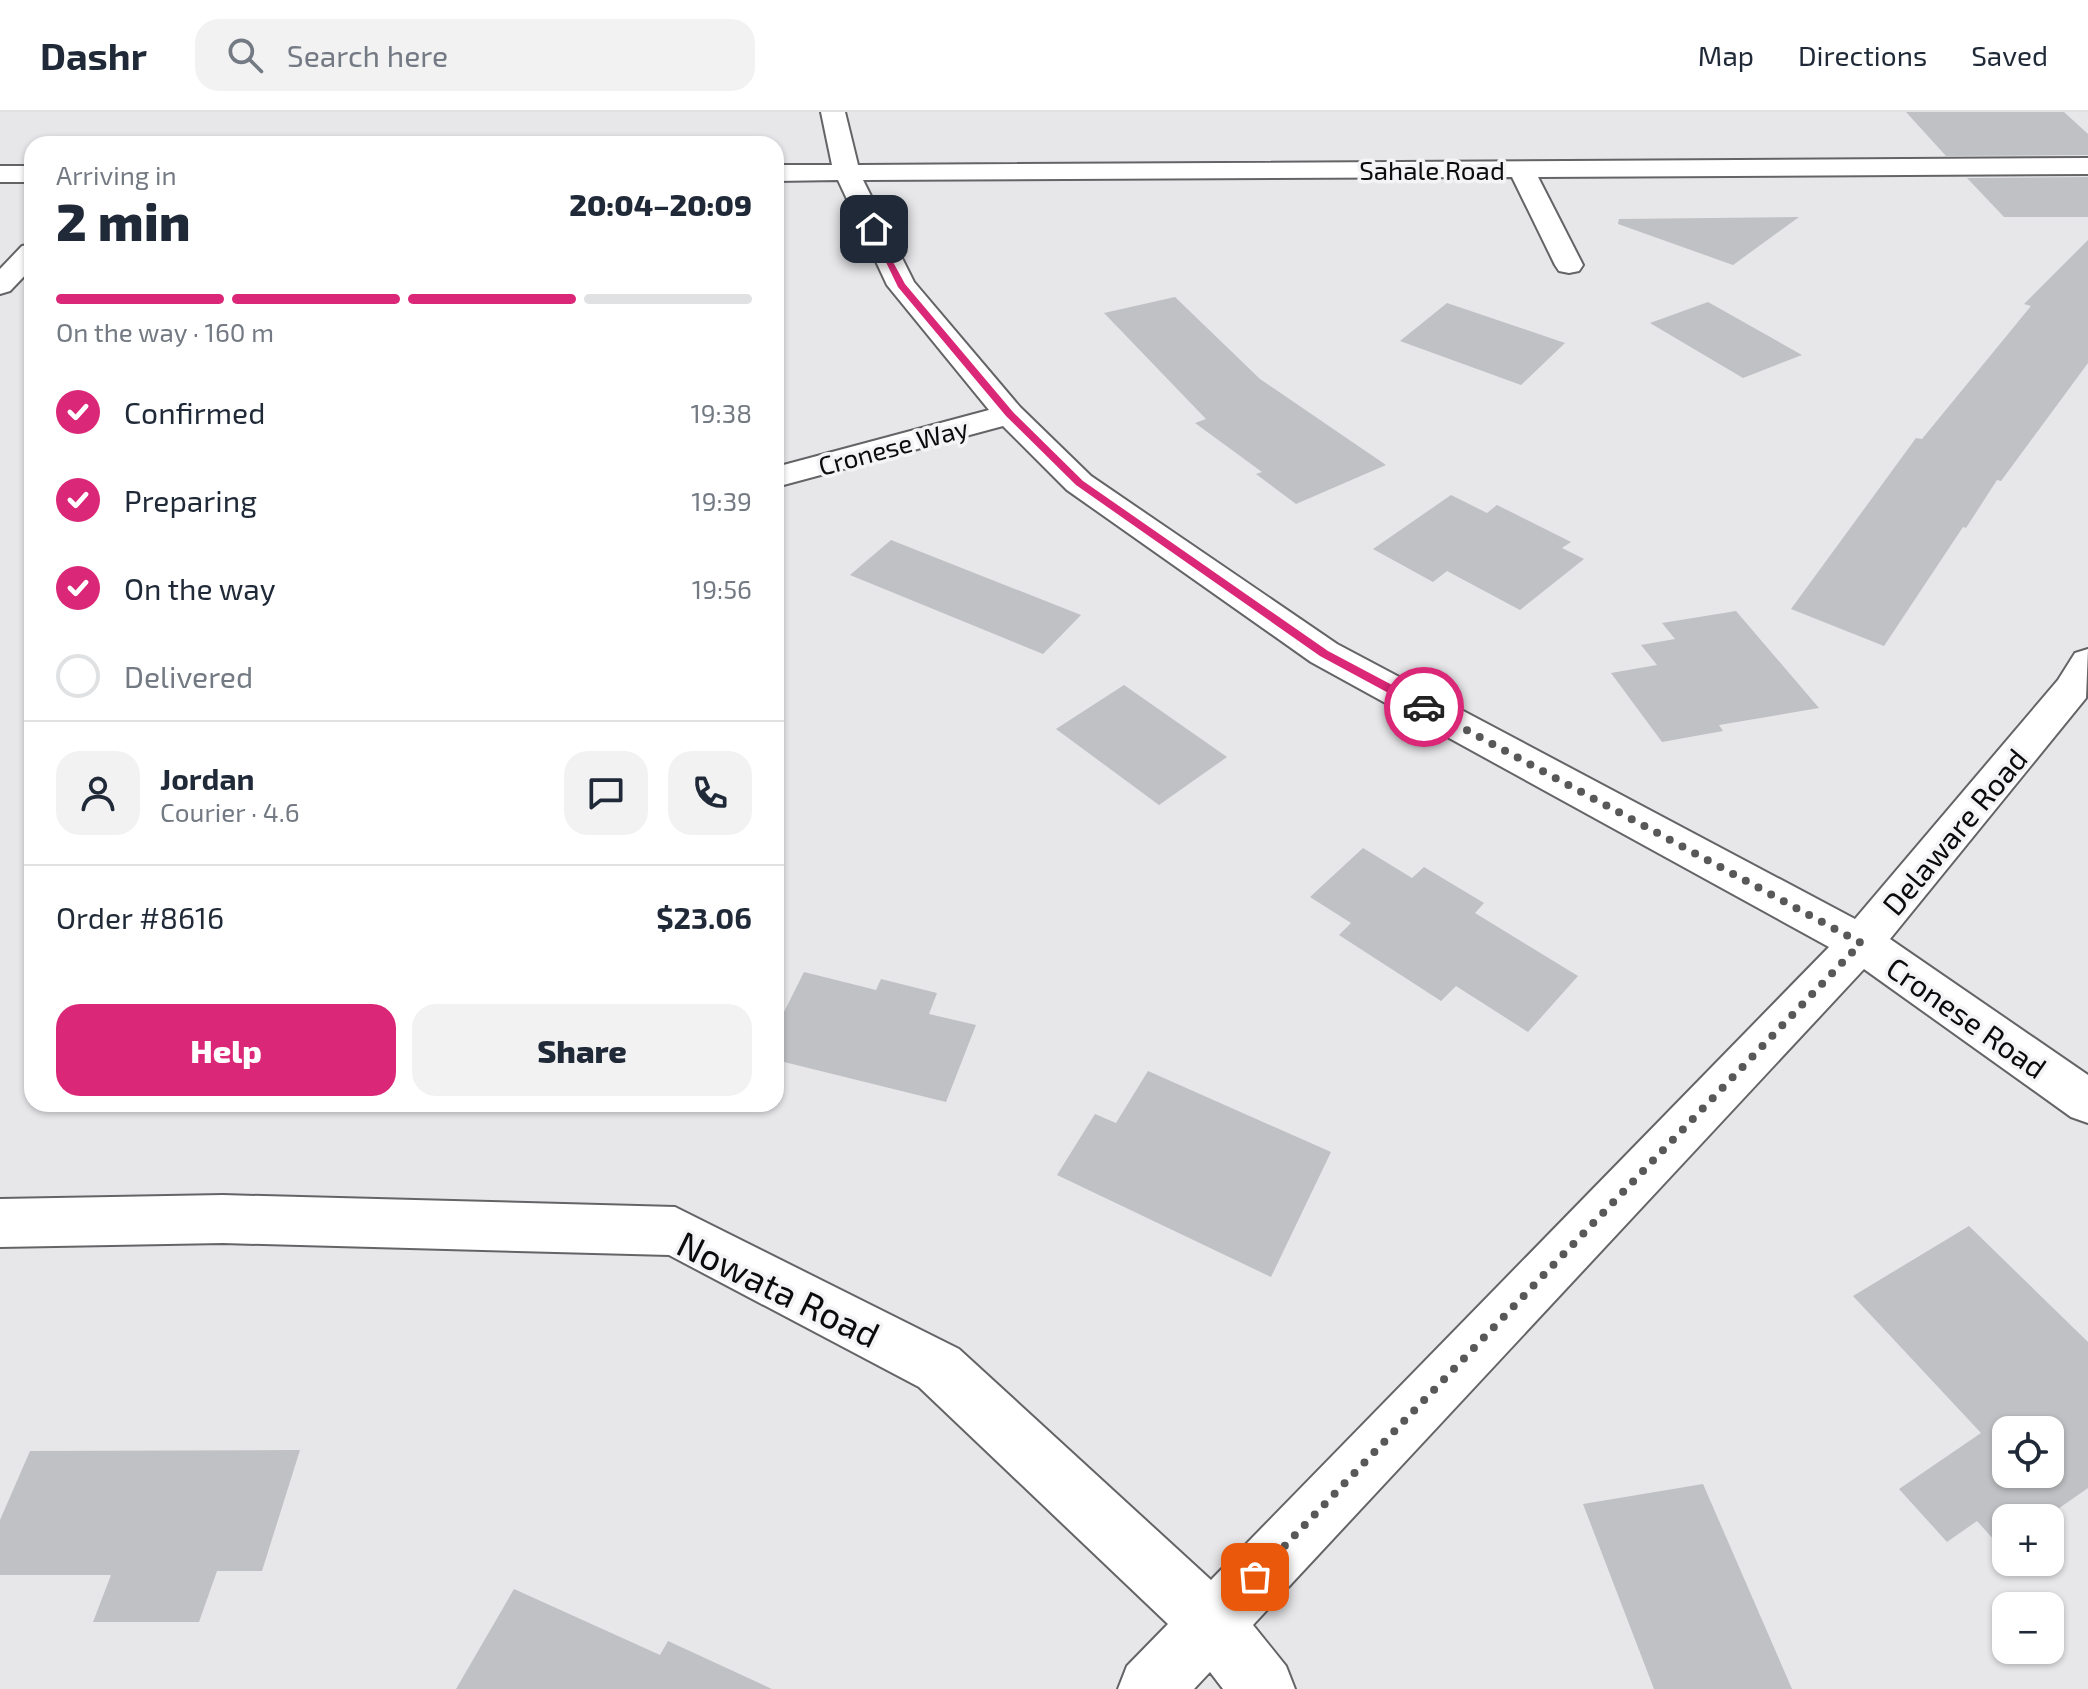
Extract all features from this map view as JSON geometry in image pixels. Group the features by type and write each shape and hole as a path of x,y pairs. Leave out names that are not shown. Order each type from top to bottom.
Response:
{"street":[{"name":"Cronese Road","path":"833,112 847,173 901,285 1009,414 1079,483 1324,653 1861,943 2088,1102"},
{"name":"Sahale Road","path":"784,173 2088,166"},
{"path":"1521,168 1569,265"},
{"path":"0,174 24,174"},
{"path":"0,285 24,260"},
{"name":"Cronese Way","path":"784,475 1009,414"},
{"name":"Delaware Road","path":"1150,1689 1861,943 2072,689 2088,662"},
{"name":"Nowata Road","path":"0,1223 223,1219 675,1231 939,1368 1211,1622 1263,1689"}],"building":[{"path":"1906,112 2064,112 2088,134 2088,155 1946,156"},
{"path":"2088,177 2088,217 2004,217 1967,178"},
{"path":"1799,217 1733,265 1618,224 1619,219"},
{"path":"2088,240 2088,363 2001,481 1997,480 1966,528 1963,527 1884,646 1791,609 1916,438 1922,439 2031,306 2024,304"},
{"path":"1175,297 1260,379 1386,465 1296,504 1256,474 1262,472 1195,423 1206,419 1104,313"},
{"path":"1708,302 1802,355 1743,378 1650,323"},
{"path":"1447,303 1565,343 1521,385 1400,341"},
{"path":"1451,495 1487,513 1497,505 1571,542 1562,548 1584,559 1520,610 1447,571 1433,582 1373,549"},
{"path":"891,540 1081,615 1043,654 850,575"},
{"path":"1736,611 1819,708 1719,725 1723,731 1662,742 1611,673 1657,665 1641,645 1675,639 1662,623"},
{"path":"1124,685 1227,757 1159,805 1056,729"},
{"path":"1363,848 1412,878 1424,867 1484,903 1475,913 1578,976 1528,1032 1456,986 1441,1001 1339,935 1351,923 1310,897"},
{"path":"804,972 876,990 881,979 937,993 929,1014 976,1025 946,1102 784,1062 784,1012"},
{"path":"1148,1071 1331,1152 1271,1277 1057,1175 1095,1114 1116,1123"},
{"path":"1969,1226 2088,1342 2088,1488 2064,1505 1992,1504 1992,1538 1977,1521 1947,1542 1899,1489 1981,1433 1853,1296"},
{"path":"300,1450 262,1571 217,1571 199,1622 93,1622 111,1575 0,1575 0,1520 30,1451"},
{"path":"1703,1484 1792,1689 1654,1689 1583,1504"},
{"path":"514,1589 660,1655 668,1641 772,1689 456,1689"}],"way so far":[{"path":"1255,1577 1861,943 1424,707"}],"route":[{"path":"874,229 901,285 1009,414 1079,483 1324,653 1424,707"}]}
